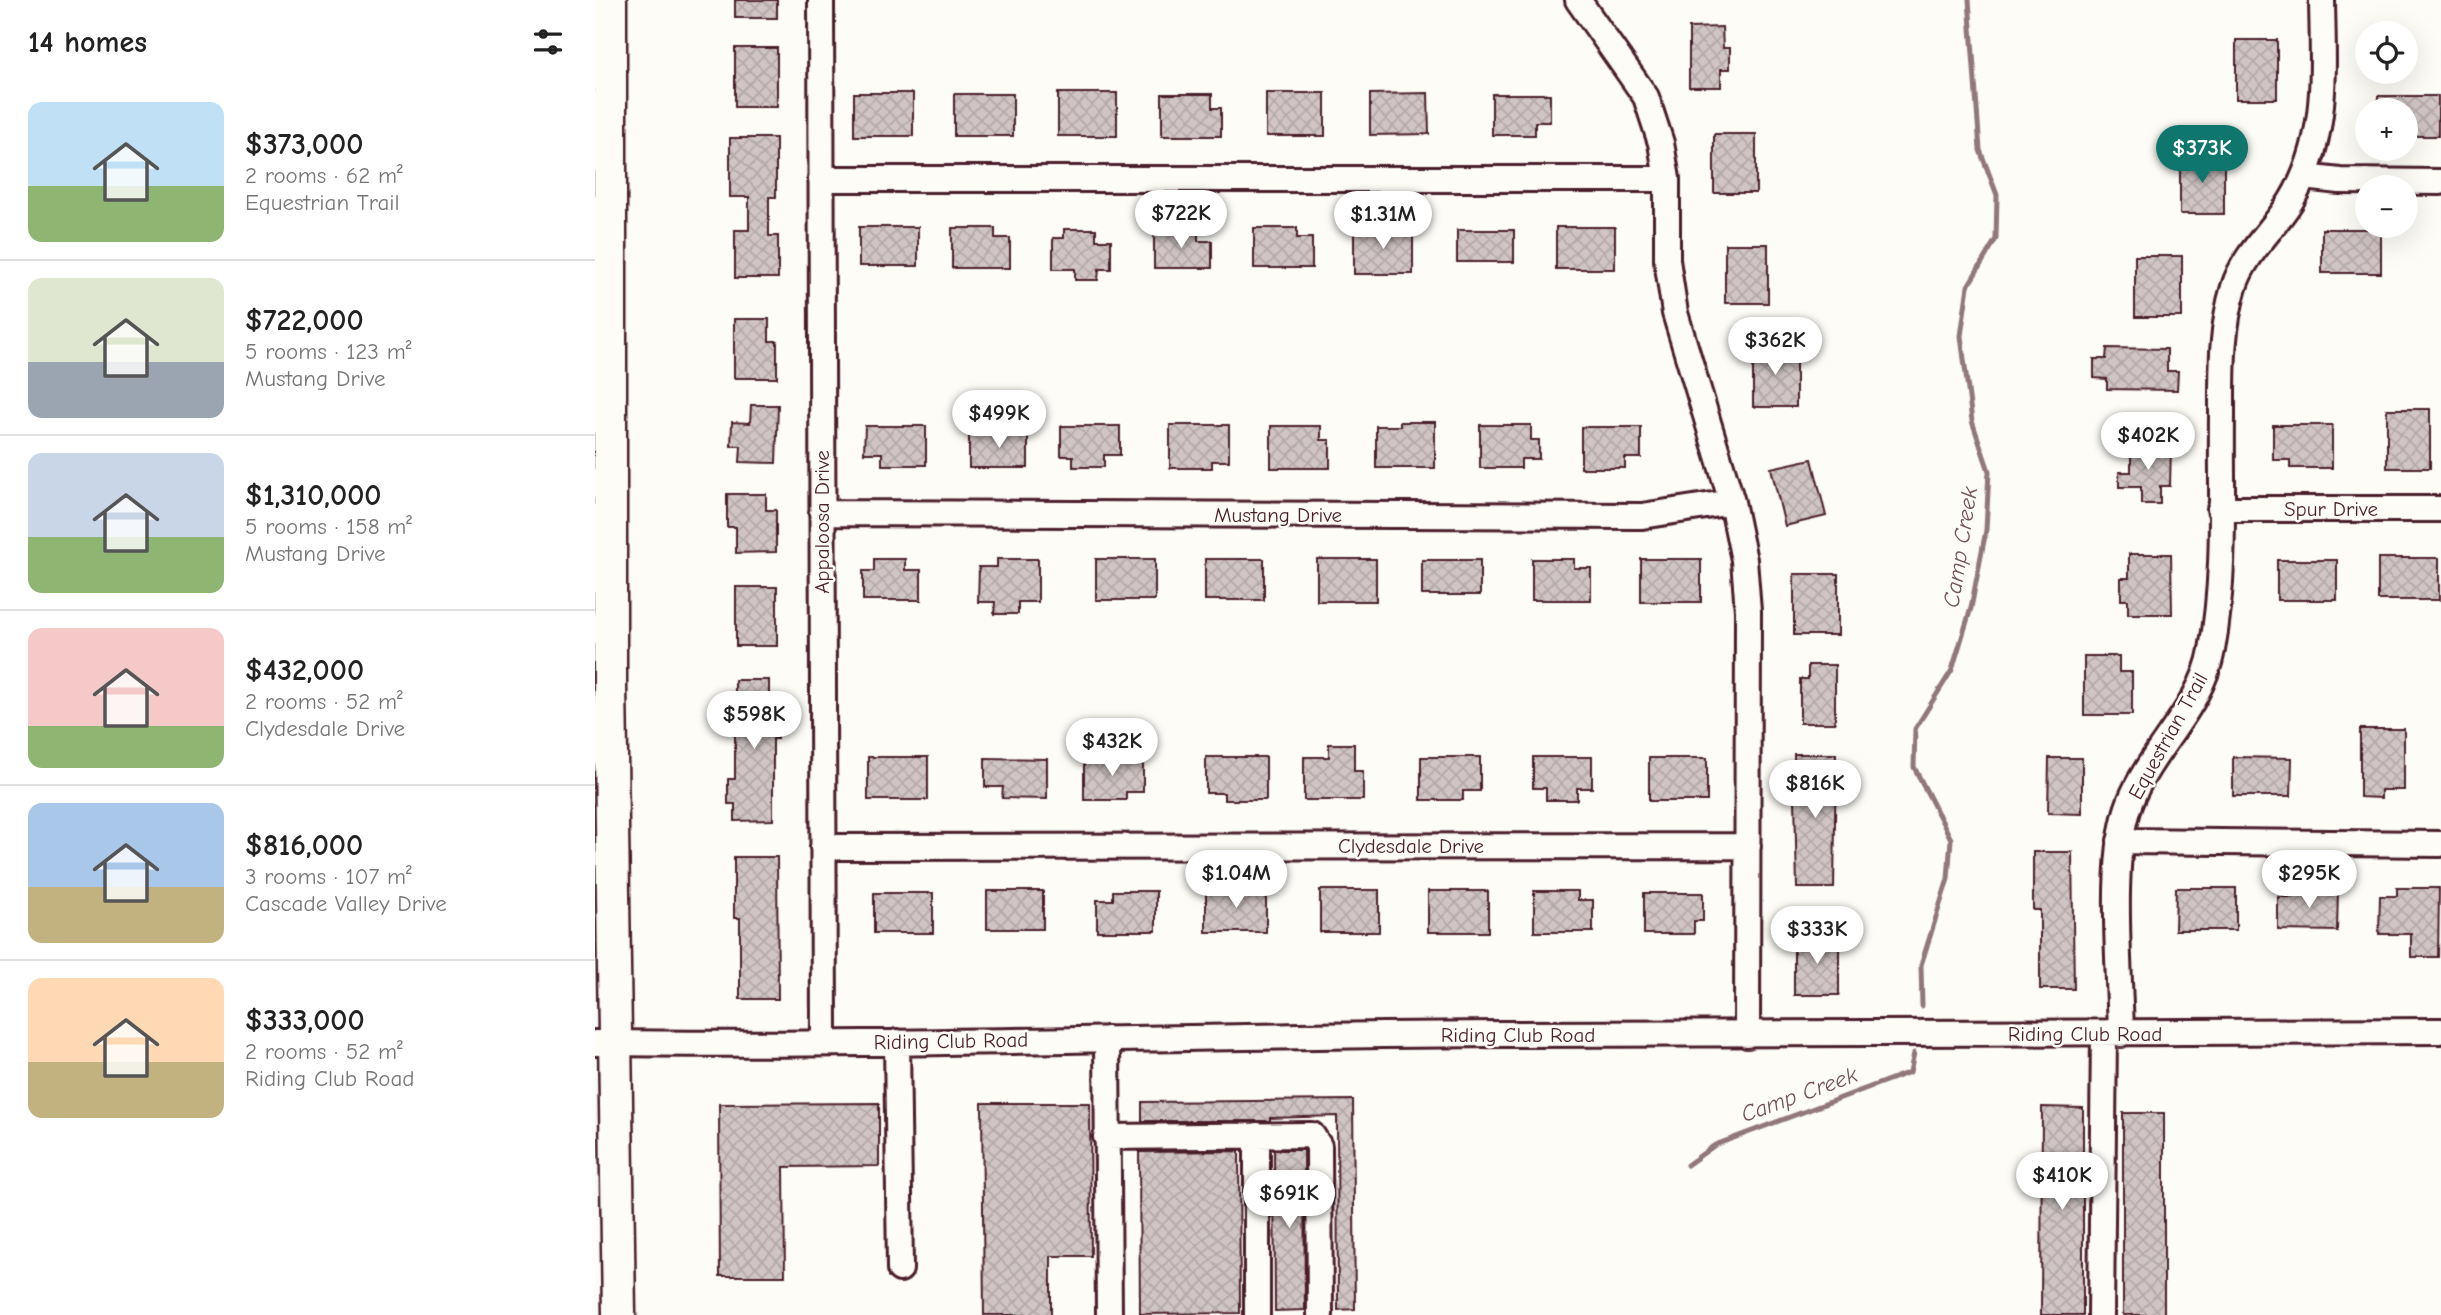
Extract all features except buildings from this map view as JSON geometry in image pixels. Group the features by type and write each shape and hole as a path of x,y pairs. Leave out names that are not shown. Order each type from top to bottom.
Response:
{"main road":[{"path":"610,0 602,356 605,1043 619,1315"}],"street":[{"name":"Appaloosa Drive","path":"821,0 824,1043"},
{"path":"1578,0 1646,97 1661,143 1667,178 1667,260 1675,313 1732,502 1744,560 1748,611 1747,1035"},
{"name":"Equestrian Trail","path":"2101,1315 2120,841 2129,804 2147,766 2197,692 2212,653 2219,598 2223,336 2235,284 2304,177 2317,141 2324,94 2322,0"},
{"path":"2304,177 2340,181 2441,182"},
{"path":"821,180 1667,178"},
{"name":"Mustang Drive","path":"822,513 1642,516 1732,502"},
{"name":"Spur Drive","path":"2220,509 2441,509"},
{"path":"2120,841 2441,844"},
{"name":"Clydesdale Drive","path":"823,847 1748,846"},
{"name":"Riding Club Road","path":"605,1043 824,1043 1505,1034 2112,1035 2441,1031"},
{"path":"1107,1039 1109,1315"},
{"path":"897,1042 900,1269"},
{"path":"1257,1135 1257,1315"},
{"path":"1107,1137 1312,1135 1319,1146 1320,1315"}],"waterway":[{"name":"Camp Creek","path":"1922,1006 1921,965 1948,879 1951,839 1914,767 1915,729 1952,670 1971,608 1986,530 1989,471 1972,421 1961,336 1968,286 1996,239 1997,195 1980,150 1969,0"},
{"name":"Camp Creek","path":"1687,1165 1715,1145 1910,1072 1914,1053"}]}
